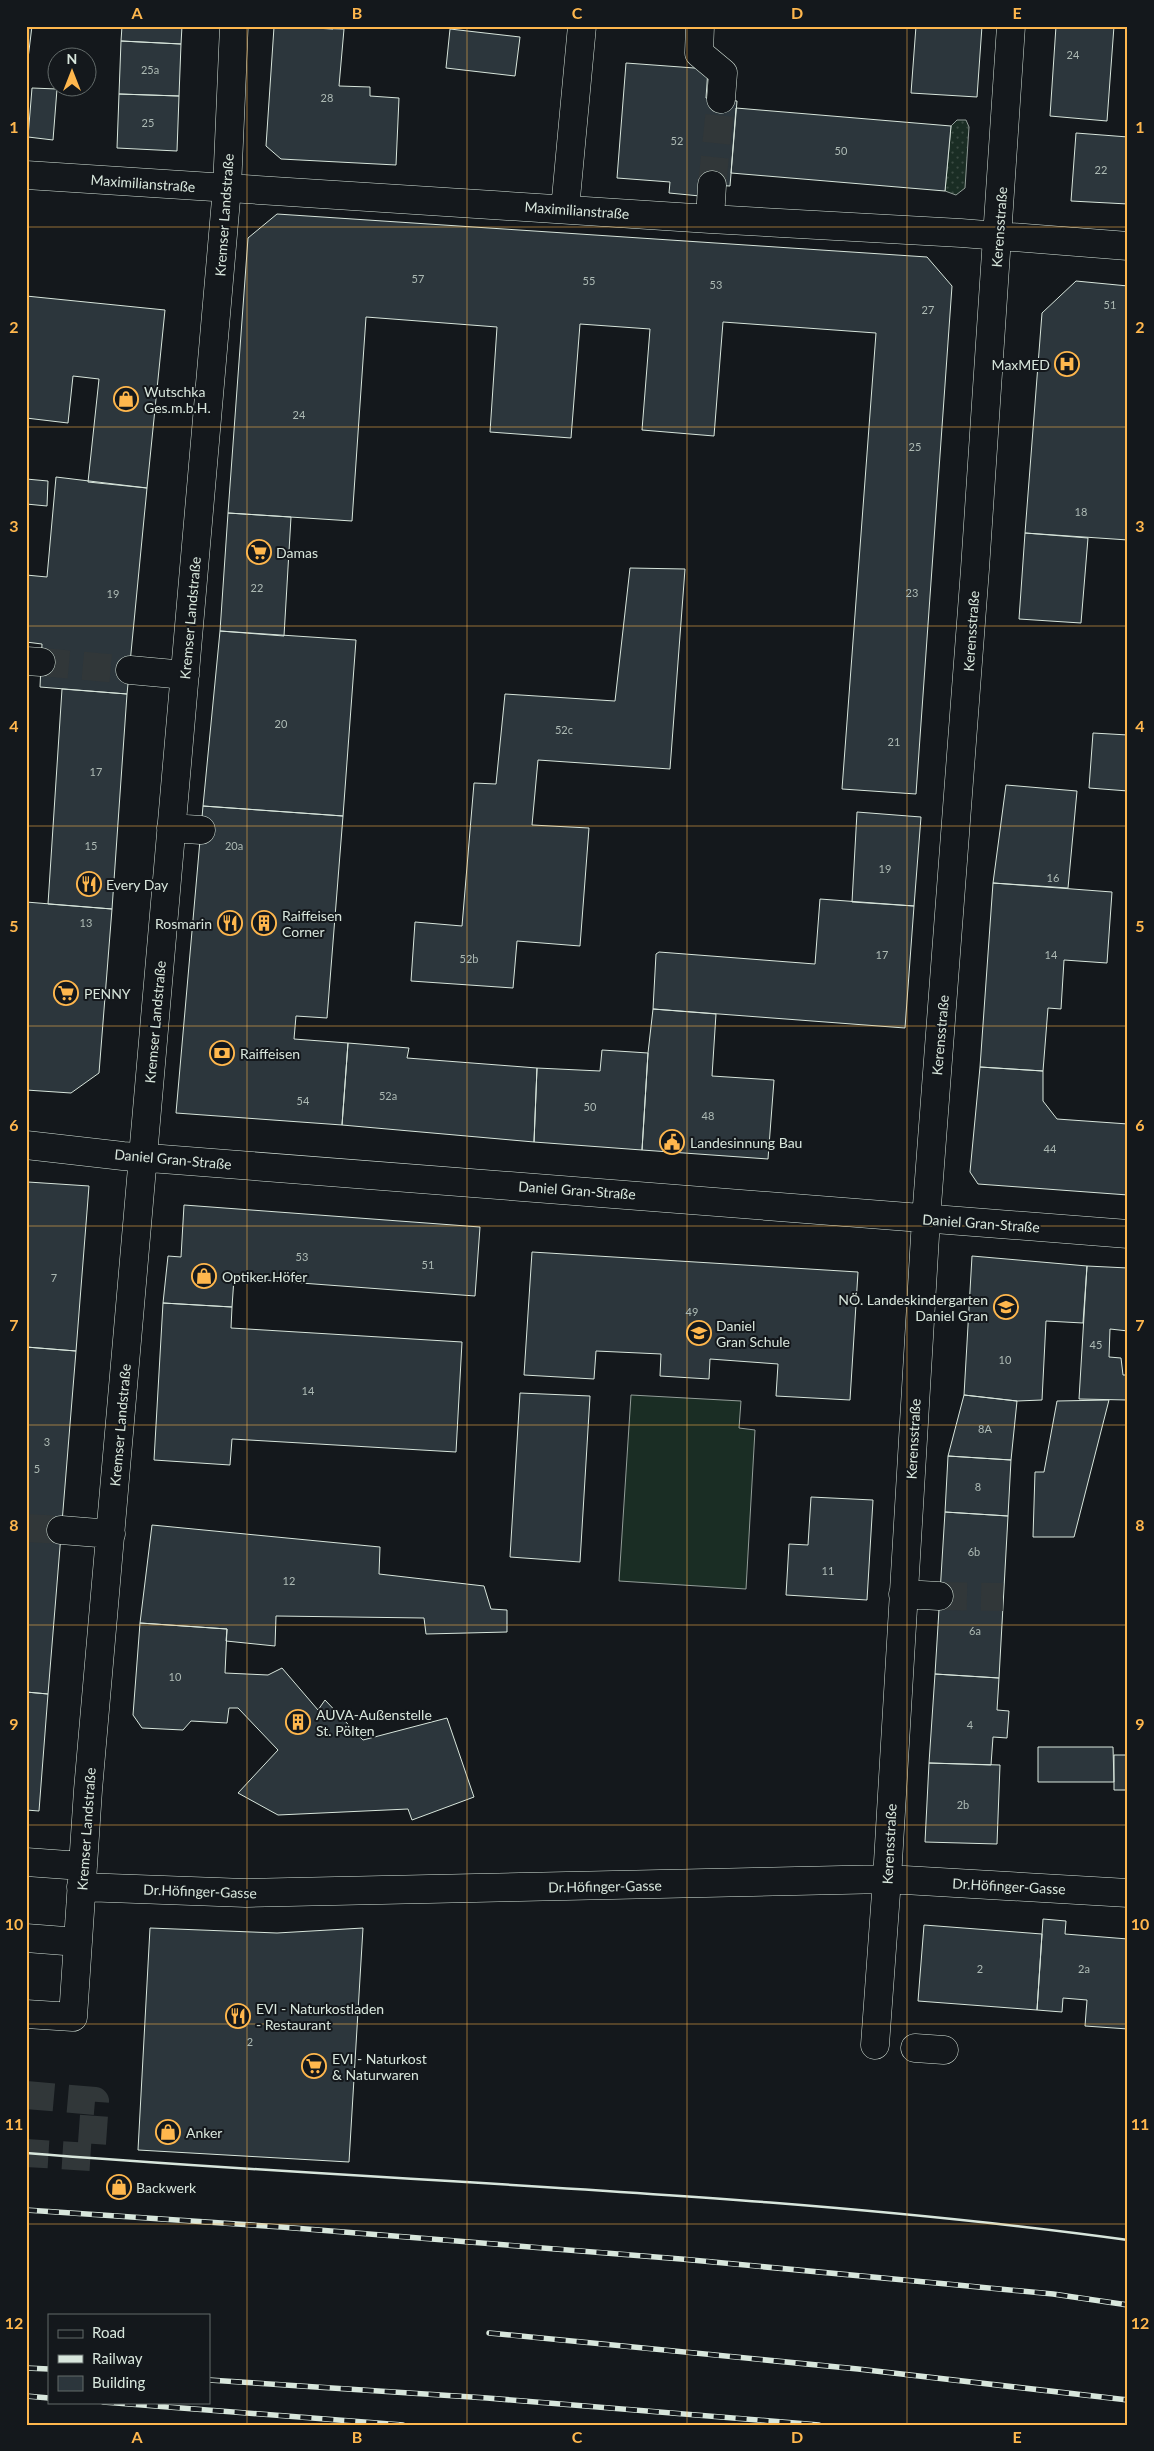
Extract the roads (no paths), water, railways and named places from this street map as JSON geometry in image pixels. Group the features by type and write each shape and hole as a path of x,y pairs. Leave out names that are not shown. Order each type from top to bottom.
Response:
{"street":[{"name":"Kremser Landstraße","path":"26,2014 73,2017 82,1876 227,188 234,26"},
{"path":"565,209 582,26"},
{"path":"700,26 699,53 723,73 721,100"},
{"name":"Kerensstraße","path":"875,2045 887,1879 926,1219 976,568 1012,26"},
{"name":"Maximilianstraße","path":"26,175 710,219 998,235 1128,246"},
{"path":"710,219 712,185"},
{"path":"130,670 185,675"},
{"path":"171,828 201,830"},
{"name":"Daniel Gran-Straße","path":"26,1145 144,1157 1128,1234"},
{"path":"61,1530 111,1534"},
{"path":"904,1594 940,1596"},
{"name":"Dr.Höfinger-Gasse","path":"26,1862 82,1876 246,1893 887,1879 1128,1893"},
{"path":"26,1938 78,1942"},
{"path":"915,2048 944,2050"}],"tunnel":[{"path":"712,185 721,99"},
{"path":"41,662 130,670"},
{"path":"26,1528 61,1530"},
{"path":"939,1596 1003,1597"},
{"path":"26,2095 95,2101 91,2157 26,2153"}],"railway":[{"path":"26,2210 281,2227 681,2259 1053,2294 1128,2305"},
{"path":"489,2333 858,2369 1128,2400"},
{"path":"26,2368 48,2369"},
{"path":"210,2380 487,2398 819,2425"},
{"path":"26,2396 48,2398"},
{"path":"129,2404 403,2425"}],"place":[{"name":"MaxMED","path":"1067,364"},
{"name":"Wutschka Ges.m.b.H.","path":"126,399"},
{"name":"Damas","path":"259,552"},
{"name":"Every Day","path":"89,884"},
{"name":"Rosmarin","path":"230,923"},
{"name":"Raiffeisen Corner","path":"264,923"},
{"name":"PENNY","path":"66,993"},
{"name":"Raiffeisen","path":"222,1053"},
{"name":"Landesinnung Bau","path":"672,1142"},
{"name":"Optiker Höfer","path":"204,1276"},
{"name":"NÖ. Landeskindergarten Daniel Gran","path":"1006,1307"},
{"name":"Daniel Gran Schule","path":"699,1333"},
{"name":"AUVA-Außenstelle St. Pölten","path":"298,1722"},
{"name":"EVI - Naturkostladen - Restaurant","path":"238,2016"},
{"name":"EVI - Naturkost & Naturwaren","path":"314,2066"},
{"name":"Anker","path":"168,2132"},
{"name":"Backwerk","path":"119,2187"}]}
